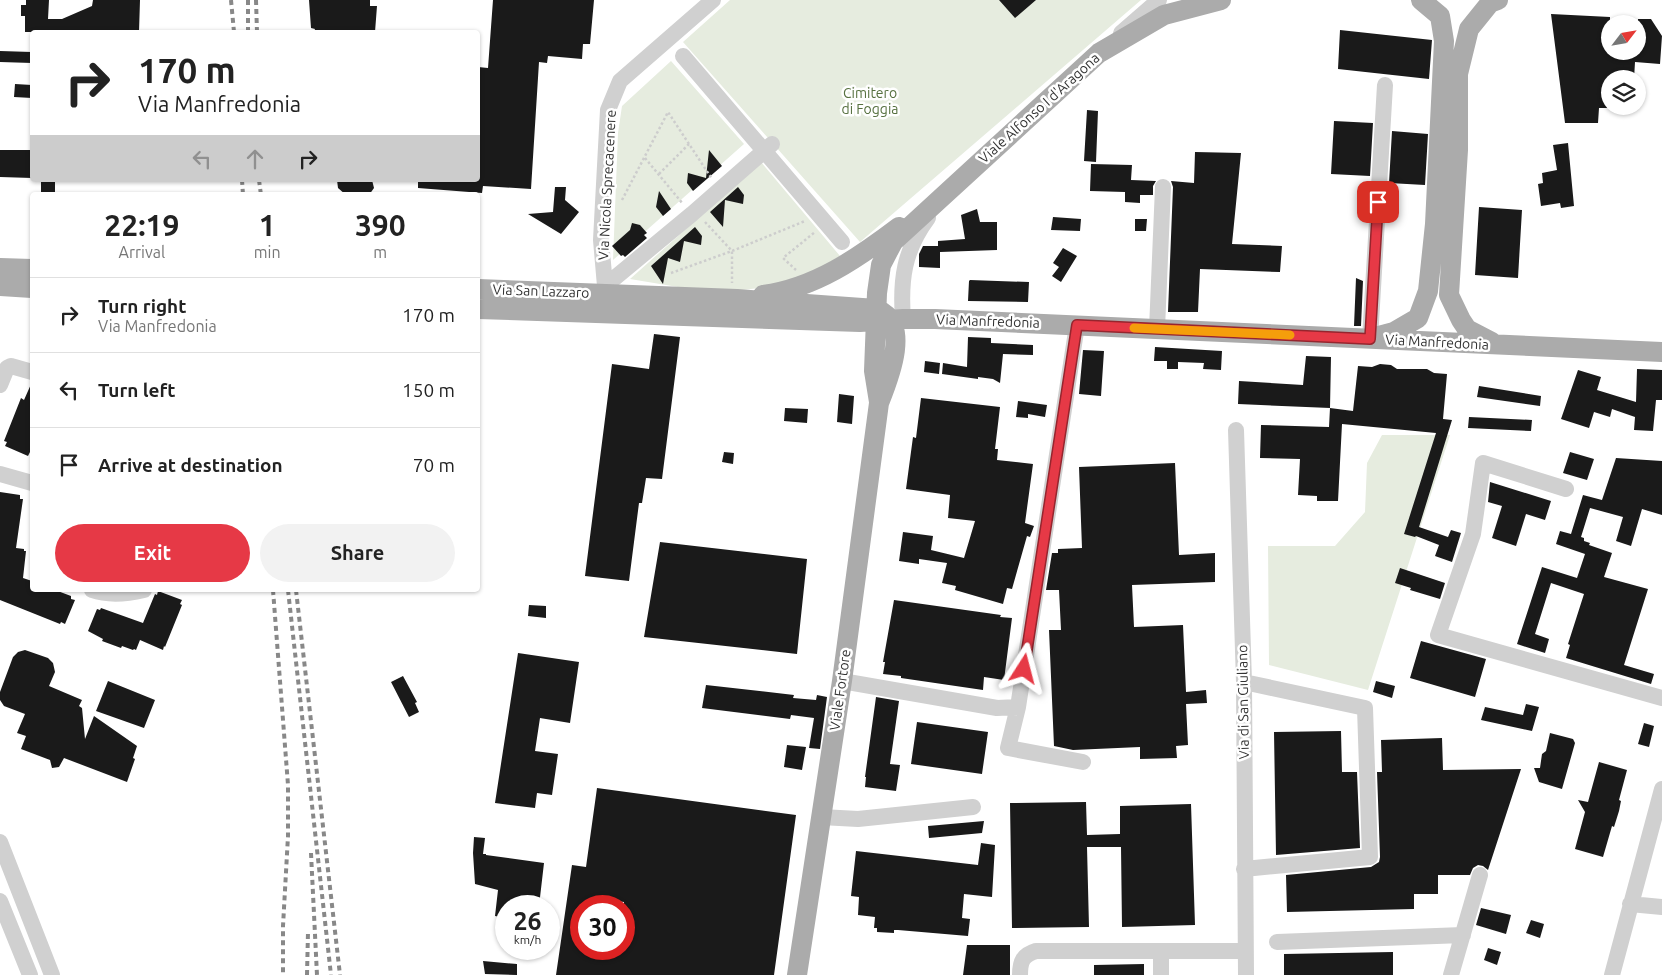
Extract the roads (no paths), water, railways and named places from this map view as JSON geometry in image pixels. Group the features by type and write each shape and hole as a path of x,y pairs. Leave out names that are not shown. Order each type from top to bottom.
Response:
{"main road":[{"name":"Viale Alfonso I d'Aragona","path":"886,317 881,265 893,242 1098,53 1164,15 1222,0"},
{"path":"1370,339 1394,332 1418,318 1428,291 1434,224 1444,41 1440,16 1421,0"},
{"path":"1498,0 1490,3 1469,29 1458,74 1458,150 1449,296 1467,329 1499,345"},
{"name":"Viale Alfonso I d'Aragona","path":"734,291 769,294 812,282 850,262 946,192"},
{"path":"0,268 30,269"},
{"path":"2,288 30,288"},
{"name":"Via San Lazzaro","path":"480,288 605,298"},
{"name":"Via Manfredonia","path":"605,298 734,291 886,317 1662,352"},
{"name":"Via San Lazzaro","path":"480,309 605,298"},
{"name":"Via Manfredonia","path":"605,298 860,322 886,317"},
{"name":"Viale Fortore","path":"797,975 842,681 879,403 888,380 897,342 886,317"},
{"name":"Viale Fortore","path":"879,403 874,371 886,317"},
{"path":"897,342 908,330 935,319"}],"street":[{"name":"Via Nicola Sprecacenere","path":"605,298 601,240 608,110 620,81 713,0"},
{"path":"1098,53 1159,0"},
{"path":"683,56 769,147 842,242"},
{"path":"1370,339 1385,85"},
{"path":"605,298 694,213 769,147"},
{"path":"1157,329 1163,187"},
{"name":"Viale Alfonso I d'Aragona","path":"886,317 901,298 908,253 917,233 946,192"},
{"path":"1077,325 1018,707 1008,748 1083,762"},
{"path":"0,385 6,368 12,366 30,371"},
{"name":"Via di San Giuliano","path":"1236,430 1244,682 1246,975"},
{"path":"1566,489 1483,463 1473,534 1438,635 1662,698"},
{"path":"0,474 30,482"},
{"path":"97,592 127,594 136,592"},
{"path":"842,681 997,708 1018,707"},
{"path":"1244,682 1366,708 1370,858 1244,869"},
{"path":"1612,975 1662,789"},
{"path":"822,817 858,819 973,808"},
{"path":"0,842 5,871 52,975"},
{"path":"1451,975 1480,875"},
{"path":"1630,904 1662,907"},
{"path":"1,905 30,975"},
{"path":"1278,942 1463,935"},
{"path":"1020,975 1022,959 1027,953 1036,951 1245,951"},
{"path":"1161,951 1161,975"}],"railway":[{"path":"231,0 234,30"},
{"path":"248,0 248,30"},
{"path":"256,0 257,30"},
{"path":"242,182 243,192"},
{"path":"259,182 261,192"},
{"path":"273,592 288,785 283,975"},
{"path":"288,592 331,975"},
{"path":"296,592 340,975"},
{"path":"311,853 317,975"},
{"path":"307,975 308,932"}],"park label":[{"name":"Cimitero di Foggia","path":"870,102"}]}
